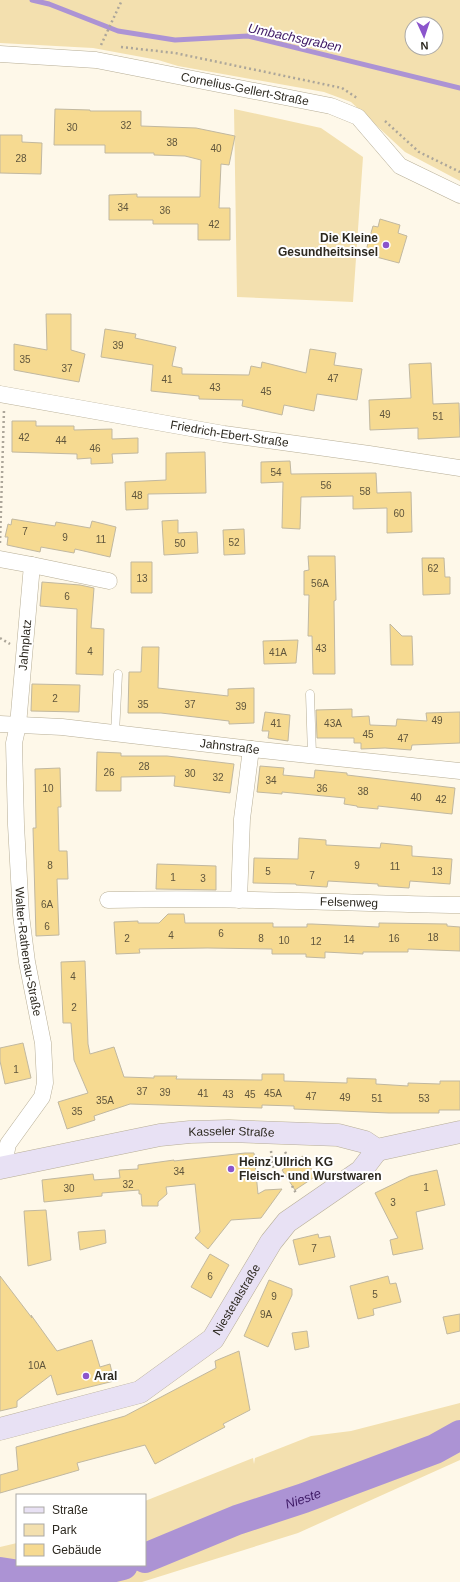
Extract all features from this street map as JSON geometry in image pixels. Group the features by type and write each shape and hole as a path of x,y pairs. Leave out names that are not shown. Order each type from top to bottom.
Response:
{"main road":[{"name":"Kasseler Straße","path":"3,1167 160,1135 190,1132 229,1131 338,1135 365,1142 377,1150"},
{"path":"377,1150 460,1132"},
{"name":"Niestetalstraße","path":"0,1429 140,1392 213,1339 271,1242 287,1222 361,1171 377,1150"}],"street":[{"name":"Cornelius-Gellert-Straße","path":"0,54 96,60 331,106 358,117 400,166 460,195"},
{"name":"Friedrich-Ebert-Straße","path":"2,394 224,434 460,468"},
{"path":"0,559 32,564 109,581"},
{"name":"Jahnplatz","path":"18,725 32,564"},
{"name":"Jahnstraße","path":"0,724 62,727 460,771"},
{"name":"Walter-Rathenau-Straße","path":"3,1167 8,1144 42,1097 45,1083 43,1043 27,962 21,916 16,824 14,743 18,725"},
{"path":"239,900 242,819 251,749"},
{"name":"Felsenweg","path":"108,900 239,900 460,905"}],"lane":[{"path":"115,733 118,674"},
{"path":"310,694 312,755"}],"path":[{"path":"105,36 122,0"},
{"path":"0,547 2,394"},
{"path":"0,638 12,645"},
{"path":"272,1153 274,1176"},
{"path":"288,1157 292,1163"},
{"path":"292,1186 295,1192"}],"green space":[{"path":"0,0 460,0 460,181 405,152 351,102 324,92 178,66 158,60 93,48 0,43"},
{"path":"234,109 321,128 363,157 353,302 237,297"},
{"path":"460,1403 460,1460 298,1533 142,1582 0,1582 0,1547 16,1543 16,1566 146,1566 146,1501 253,1458 254,1464 255,1458 311,1436 351,1431"}],"building":[{"path":"55,109 141,111 141,126 196,128 235,136 229,165 221,164 219,208 230,208 230,240 198,240 198,224 153,224 153,220 109,220 109,195 137,194 137,197 200,197 201,160 185,156 154,155 154,153 105,153 105,145 54,145"},
{"path":"0,135 22,135 22,142 42,143 41,174 0,173"},
{"name":"Die Kleine Gesundheitsinsel","path":"380,219 400,225 398,233 407,236 399,263 365,254 373,226 378,227"},
{"path":"46,314 71,314 71,350 85,354 79,382 14,370 14,344 47,350"},
{"path":"105,329 136,334 135,338 176,347 172,366 182,368 182,374 249,375 251,366 261,368 262,362 306,373 310,349 336,353 334,365 362,369 357,400 317,394 314,411 284,405 282,415 242,406 243,400 199,399 199,396 151,391 153,365 101,357"},
{"path":"431,363 433,404 459,403 460,437 418,439 418,428 370,430 369,400 411,398 409,364"},
{"path":"12,421 36,421 36,426 74,426 74,430 112,429 112,439 138,438 138,453 112,454 113,463 91,464 91,458 77,459 77,454 12,452"},
{"path":"205,452 206,493 148,494 148,509 126,510 125,482 166,480 166,453"},
{"path":"290,461 291,474 376,473 377,493 411,492 412,532 387,533 387,508 353,509 353,496 301,497 300,529 282,528 283,482 261,483 261,462"},
{"path":"12,519 55,526 56,522 90,528 92,521 116,527 110,557 75,549 74,553 41,547 40,552 7,545 8,537 5,537 8,524 11,525"},
{"path":"178,520 178,533 197,532 198,553 164,555 162,521"},
{"path":"244,529 245,554 224,555 223,530"},
{"path":"308,556 335,556 335,674 313,674 312,636 308,636 309,595 304,595 304,571 309,570"},
{"path":"422,558 444,558 445,577 450,577 450,594 423,595"},
{"path":"131,562 152,562 152,593 131,593"},
{"path":"42,582 80,585 94,588 91,628 104,629 103,675 76,674 77,609 40,606"},
{"path":"390,624 402,636 412,636 413,665 391,665"},
{"path":"298,640 296,663 264,664 263,641"},
{"path":"142,647 159,647 158,688 228,696 228,689 254,688 254,723 229,724 229,721 161,713 128,713 129,672 141,672"},
{"path":"32,684 80,685 79,712 31,711"},
{"path":"352,709 352,717 369,716 370,725 396,726 397,719 427,721 426,713 460,712 460,743 412,745 411,750 385,748 361,749 361,743 354,743 354,738 317,738 316,710"},
{"path":"265,712 290,715 288,741 268,738 269,731 262,731"},
{"path":"97,752 121,753 121,756 167,756 234,764 230,793 174,786 175,776 121,777 121,791 96,791"},
{"path":"260,766 284,768 283,775 314,778 315,770 455,788 452,814 378,806 378,809 357,807 344,804 345,798 282,792 282,794 257,792"},
{"path":"60,768 61,807 58,807 59,851 67,851 68,879 57,879 59,935 36,936 33,828 36,828 35,769"},
{"path":"299,838 326,840 326,845 380,848 381,843 412,846 412,856 452,859 450,884 410,881 409,888 378,886 378,884 328,881 327,887 296,884 253,883 254,858 298,859"},
{"path":"157,864 216,866 216,890 156,889"},
{"path":"168,914 184,914 185,923 273,923 273,927 307,927 307,924 379,927 379,923 447,924 447,926 460,927 460,951 408,949 408,952 363,952 363,954 325,952 325,958 306,957 306,954 272,954 272,949 139,949 140,953 116,954 114,922 138,921 138,923 159,923"},
{"path":"85,961 88,1044 90,1054 114,1047 124,1077 154,1078 154,1076 177,1076 176,1079 262,1080 262,1074 284,1074 284,1081 347,1083 347,1078 376,1079 376,1084 408,1086 408,1083 440,1084 440,1081 460,1081 460,1110 439,1110 439,1113 389,1113 294,1109 294,1106 262,1105 262,1108 130,1104 94,1116 95,1120 67,1129 58,1102 88,1093 74,1060 71,1023 63,1023 61,962"},
{"path":"23,1043 31,1078 5,1084 0,1061 0,1048"},
{"path":"254,1153 258,1194 265,1190 282,1189 261,1218 231,1220 208,1249 195,1238 200,1232 195,1184 166,1187 167,1194 158,1202 158,1206 142,1206 141,1194 139,1194 139,1190 102,1193 102,1196 44,1202 42,1180 93,1174 94,1180 120,1178 119,1170 138,1169 138,1165"},
{"path":"303,1156 316,1176 295,1190 282,1170"},
{"path":"437,1170 445,1205 416,1212 423,1249 393,1255 390,1240 398,1238 375,1193 410,1176"},
{"path":"46,1210 51,1260 28,1266 24,1211"},
{"path":"105,1230 106,1243 80,1250 78,1232"},
{"path":"318,1234 319,1238 330,1236 335,1257 299,1265 293,1240"},
{"path":"210,1254 229,1265 211,1298 191,1287"},
{"path":"0,1276 57,1351 92,1340 100,1367 110,1364 114,1381 57,1395 51,1375 17,1401 17,1407 0,1411"},
{"path":"388,1276 390,1284 396,1283 401,1302 373,1309 374,1315 358,1319 350,1286"},
{"path":"269,1280 292,1289 292,1295 268,1347 244,1336"},
{"path":"460,1314 460,1331 447,1334 443,1317"},
{"path":"307,1331 309,1347 295,1350 292,1333"},
{"path":"239,1351 250,1410 223,1424 225,1427 155,1464 145,1445 77,1463 79,1470 0,1493 0,1475 18,1470 16,1447 125,1416 216,1368 215,1361"}],"waterway":[{"name":"Umbachsgraben","path":"32,0 49,4 118,31 175,40 248,36 460,88"},
{"name":"Nieste","path":"146,1558 237,1520 304,1498 435,1449 460,1435"},
{"name":"Nieste","path":"0,1572 58,1581 119,1566"}],"place":[{"name":"Die Kleine Gesundheitsinsel","path":"386,245"},
{"name":"Heinz Ullrich KG Fleisch- und Wurstwaren","path":"231,1169"},
{"name":"Aral","path":"86,1376"}]}
